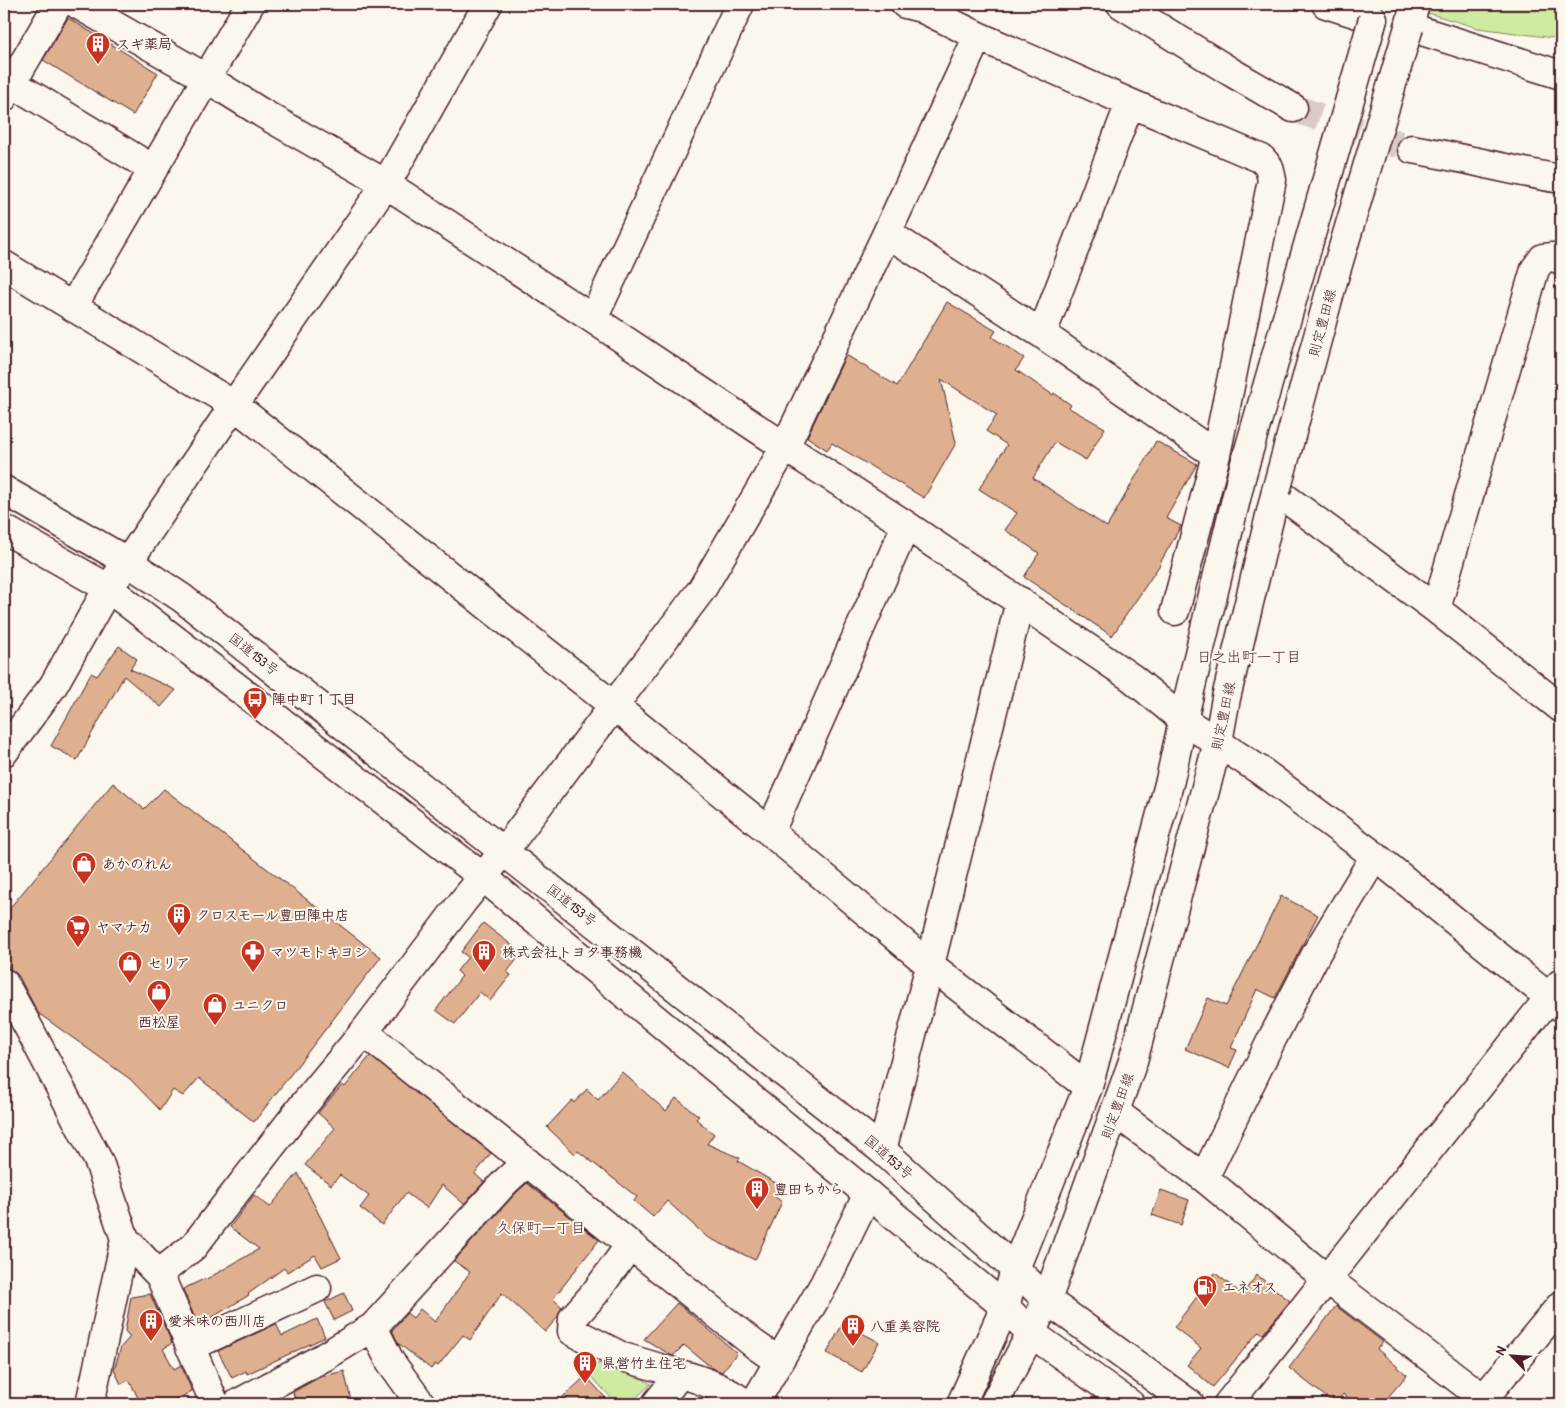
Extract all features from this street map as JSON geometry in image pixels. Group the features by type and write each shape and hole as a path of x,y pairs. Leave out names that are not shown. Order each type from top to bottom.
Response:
{"main road":[{"path":"58,4 8,90 153,169"},
{"path":"76,4 386,184 784,447 906,524 1132,678 1183,720 1261,771 1557,996 1228,1404"},
{"path":"73,306 250,4"},
{"path":"4,752 53,686 108,588 128,562 386,184 488,4"},
{"path":"593,319 740,4"},
{"path":"905,4 921,8 978,36 1262,159 1269,166 1272,180 1216,456 1175,611"},
{"path":"1121,4 1293,108"},
{"path":"961,1404 1005,1307 1016,1269 1088,1087 1168,790 1242,474 1376,11 1326,4"},
{"path":"1412,15 1561,75"},
{"name":"則定豊田線","path":"994,1404 1047,1300 1133,1062 1218,742 1226,698 1276,491 1333,281 1412,15"},
{"path":"160,1276 166,1268 193,1247 301,1108 364,1032 504,851 702,589 784,447 887,233 978,36"},
{"path":"1042,334 1130,103"},
{"path":"1412,149 1447,155 1528,174 1561,179"},
{"path":"887,233 1042,334 1216,456"},
{"path":"1436,609 1535,269 1543,258 1553,257 1561,260"},
{"path":"4,265 234,405 614,706 930,965 1088,1087"},
{"name":"国道153号","path":"4,490 128,562 182,598 882,1150 1016,1269 1047,1300 1190,1404"},
{"path":"1276,491 1436,609 1561,708"},
{"path":"770,832 906,524"},
{"path":"4,529 108,588 483,876 1005,1307 1031,1333 1130,1404"},
{"path":"882,1150 1020,601"},
{"path":"1204,1178 1317,952 1375,856"},
{"path":"4,983 99,1162 125,1239 160,1276 215,1404"},
{"path":"364,1032 754,1344 778,1361"},
{"path":"1115,1112 1204,1178 1327,1279 1488,1401 1561,1305"},
{"path":"237,1404 373,1328 505,1182 527,1162"},
{"path":"754,1404 824,1284 868,1194"},
{"path":"90,1404 125,1239"},
{"path":"630,1244 595,1293 573,1318 572,1331 623,1357 705,1381 734,1395 746,1404"},
{"path":"190,1347 317,1288"},
{"path":"373,1328 390,1361 422,1404"},
{"path":"656,1404 680,1374"}],"green space":[{"path":"1398,4 1561,4 1561,39 1478,28"},
{"path":"598,1363 643,1379 651,1384 629,1404 617,1404 589,1374"}],"building":[{"name":"スギ薬局","path":"68,18 158,73 133,115 43,60"},
{"path":"947,302 996,331 992,337 1024,358 1016,370 1071,405 1069,408 1105,428 1086,460 1055,442 1033,478 1107,527 1156,441 1197,464 1166,518 1181,526 1161,563 1112,636 1024,577 1039,553 1005,530 1017,513 979,489 1007,445 986,431 997,415 941,379 956,443 924,498 832,443 827,450 807,437 846,355 897,386"},
{"path":"119,646 137,659 130,669 176,690 161,707 124,676 77,760 51,746 91,673 97,676"},
{"name":"クロスモール豊田陣中店","path":"113,783 144,809 164,789 381,957 254,1122 199,1078 183,1096 173,1090 160,1110 130,1079 38,1013 18,975 10,969 4,958 4,915"},
{"path":"1281,896 1318,915 1275,998 1257,989 1231,1048 1237,1050 1229,1068 1185,1049 1208,998 1226,1006"},
{"name":"株式会社トヨタ事務機","path":"483,923 522,953 507,972 511,975 490,1001 480,992 455,1024 436,1010 462,976 457,971 468,957 461,952"},
{"path":"370,1056 491,1153 475,1174 484,1182 464,1204 442,1185 427,1208 406,1193 382,1225 360,1208 369,1196 340,1175 331,1185 305,1165 335,1128 318,1113 342,1085 345,1087"},
{"path":"622,1072 666,1111 676,1098 699,1116 696,1119 714,1134 707,1144 740,1158 738,1161 779,1185 774,1196 782,1202 755,1260 707,1237 667,1201 653,1217 634,1201 637,1197 578,1151 575,1154 547,1127 572,1100 574,1103 587,1089 598,1100"},
{"path":"298,1173 341,1258 322,1267 315,1255 287,1272 284,1268 249,1295 198,1326 183,1289 205,1280 259,1249 230,1227 254,1195 270,1207"},
{"path":"527,1183 599,1240 553,1299 562,1307 557,1318 545,1332 502,1293 470,1340 463,1335 438,1366 435,1364 431,1369 398,1343 392,1330 407,1313 413,1318 420,1309 435,1322 470,1272 454,1261"},
{"path":"1161,1190 1189,1200 1181,1225 1152,1215"},
{"path":"1215,1273 1242,1294 1257,1275 1290,1301 1263,1334 1259,1331 1213,1387 1187,1365 1201,1348 1174,1327"},
{"path":"344,1293 352,1311 334,1320 325,1302"},
{"name":"愛米味の西川店","path":"150,1294 172,1343 163,1349 174,1369 181,1365 192,1391 168,1404 141,1404 129,1380 121,1384 114,1370 121,1347 130,1337 125,1331 131,1297"},
{"path":"677,1303 737,1353 722,1372 712,1368 684,1345 673,1356 644,1339"},
{"path":"1336,1306 1383,1342 1377,1349 1407,1375 1382,1404 1355,1404 1343,1394 1335,1404 1289,1368"},
{"path":"317,1319 325,1337 247,1374 246,1371 232,1378 218,1351 276,1324 282,1336"},
{"name":"八重美容院","path":"843,1323 879,1342 862,1372 827,1353"},
{"path":"344,1371 352,1404 296,1404 293,1392 320,1377"},
{"name":"県営竹生住宅","path":"586,1376 611,1404 555,1404"}],"tunnel":[{"path":"1293,108 1412,149"}],"place":[{"name":"スギ薬局","path":"98,65"},
{"name":"陣中町１丁目","path":"255,720"},
{"name":"あかのれん","path":"84,885"},
{"name":"クロスモール豊田陣中店","path":"179,936"},
{"name":"ヤマナカ","path":"78,948"},
{"name":"マツモトキヨシ","path":"253,973"},
{"name":"株式会社トヨタ事務機","path":"484,973"},
{"name":"セリア","path":"130,984"},
{"name":"西松屋","path":"159,1013"},
{"name":"ユニクロ","path":"215,1026"},
{"name":"豊田ちから","path":"757,1210"},
{"name":"エネオス","path":"1205,1308"},
{"name":"愛米味の西川店","path":"151,1342"},
{"name":"八重美容院","path":"853,1347"},
{"name":"県営竹生住宅","path":"585,1384"}],"district":[{"name":"日之出町一丁目","path":"1249,657"},
{"name":"久保町一丁目","path":"541,1228"}]}
